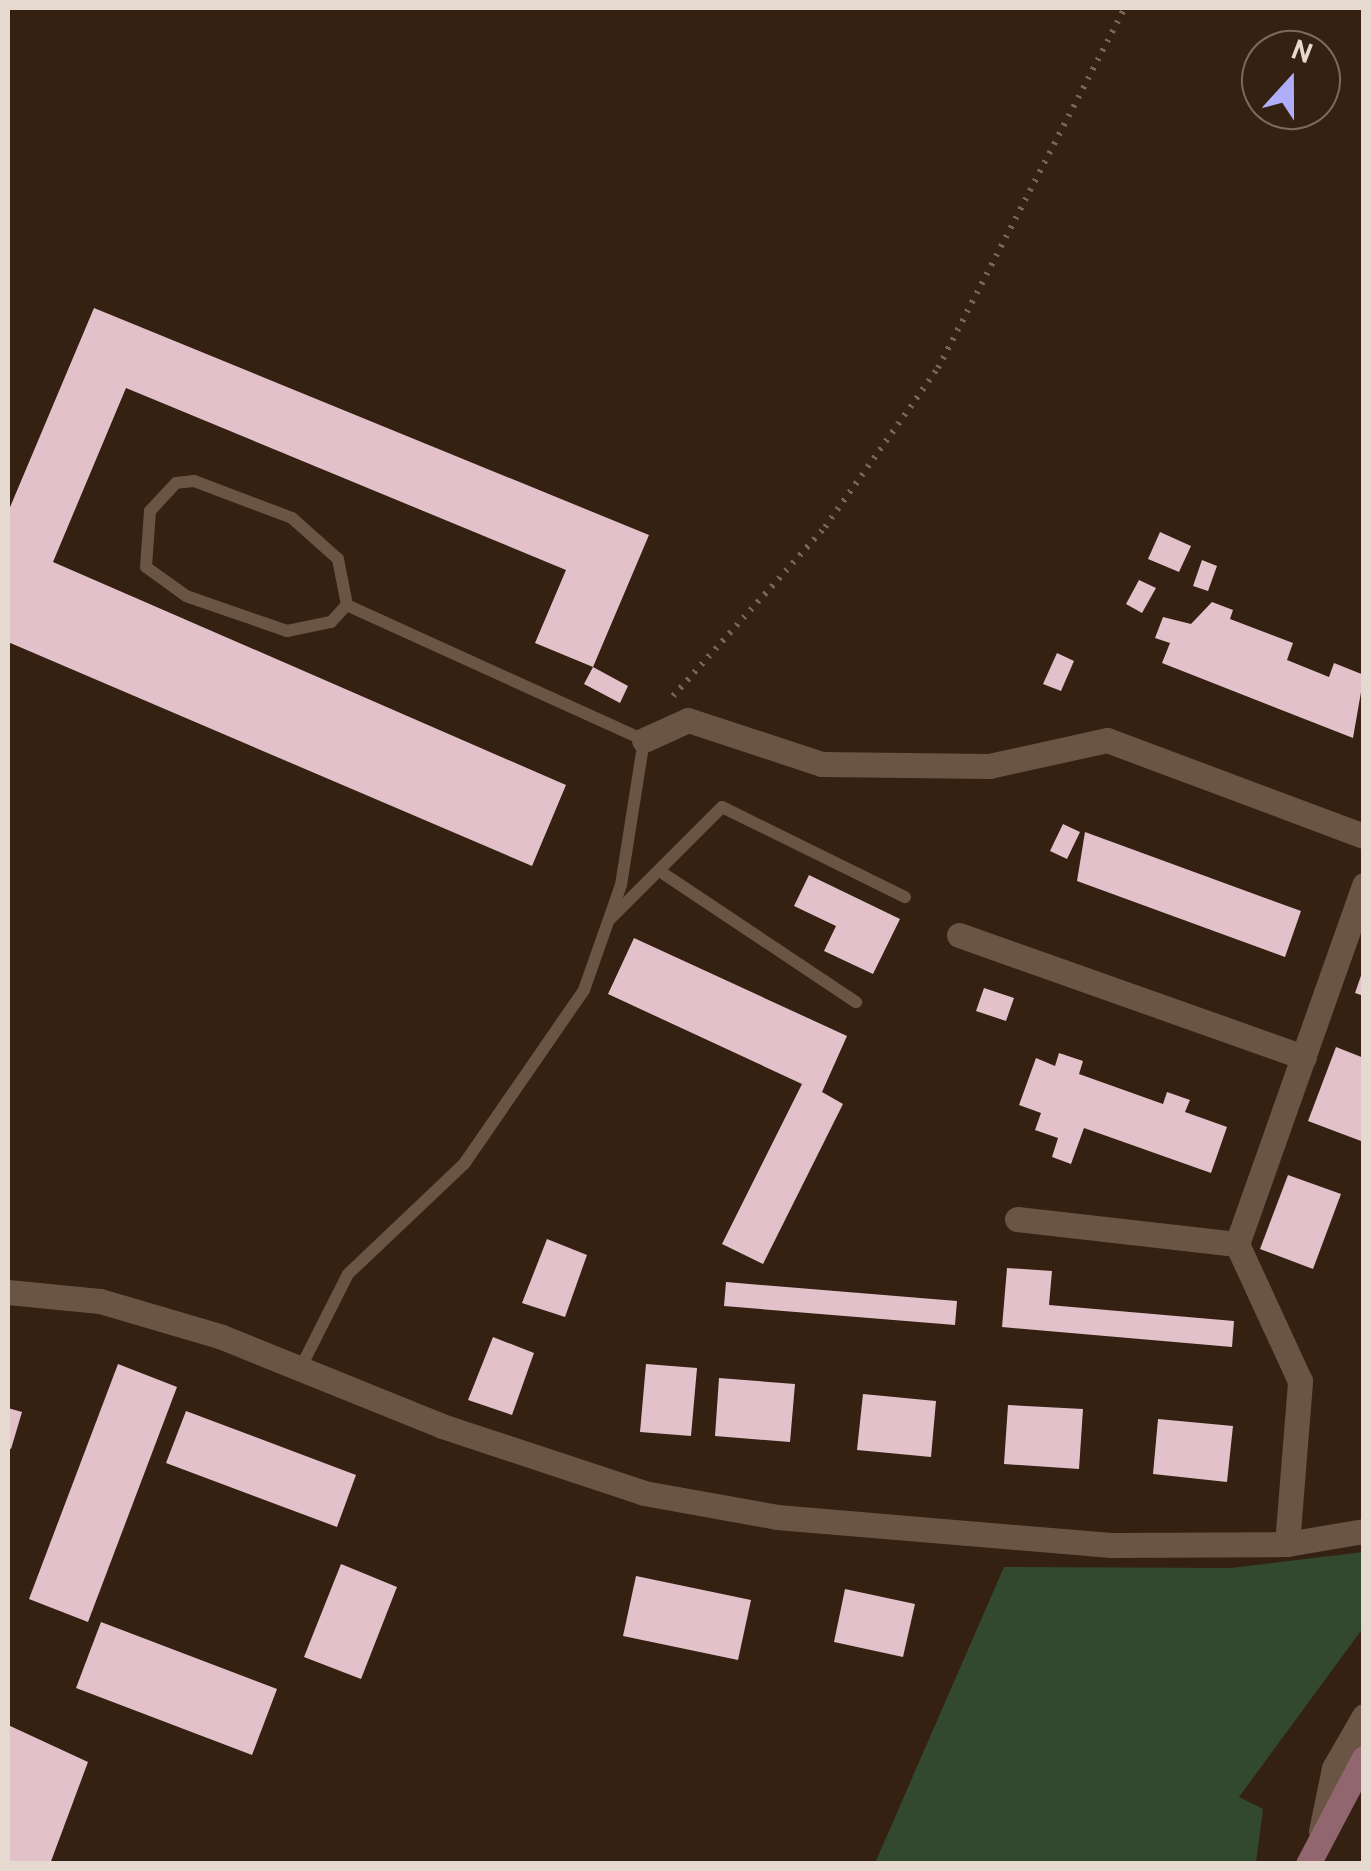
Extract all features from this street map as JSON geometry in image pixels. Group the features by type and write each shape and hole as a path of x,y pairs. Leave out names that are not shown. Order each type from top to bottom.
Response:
{"main road":[{"path":"1313,1854 1364,1758"}],"street":[{"path":"644,740 688,720 822,764 989,766 1107,740 1364,836"},
{"path":"1287,1544 1300,1381 1237,1244 1364,885"},
{"path":"959,934 1304,1057"},
{"path":"1017,1219 1237,1244"},
{"path":"8,1292 100,1300 663,1497 777,1517 1111,1544 1287,1544 1364,1531"},
{"path":"1313,1854 1334,1768 1364,1716"}],"lane":[{"path":"194,482 292,518 338,559 347,605 331,622 288,631 186,596 146,567 150,511 176,483 194,482"},
{"path":"300,1369 348,1274 464,1164 514,1100 584,990 609,920 644,740 347,605"},
{"path":"609,920 664,874 722,808 906,898"},
{"path":"664,874 856,1002"}],"path":[{"path":"644,740 695,664 825,527 938,368 1125,8"}],"green space":[{"path":"1363,1552 1363,1628 1239,1797 1263,1809 1256,1863 875,1863 1004,1567 1231,1568"}],"building":[{"path":"94,308 649,535 593,667 535,643 566,570 126,388 53,562 566,785 532,866 8,642 8,512"},
{"path":"1160,532 1191,546 1179,572 1148,559"},
{"path":"1202,560 1217,566 1208,591 1193,586"},
{"path":"1139,580 1156,588 1142,613 1126,604"},
{"path":"1212,602 1233,610 1230,619 1293,643 1287,660 1329,677 1334,663 1364,675 1353,738 1162,663 1170,643 1155,638 1163,617 1191,624"},
{"path":"1057,653 1074,661 1061,691 1043,684"},
{"path":"593,667 628,686 620,703 584,684"},
{"path":"1063,824 1080,832 1067,859 1050,851"},
{"path":"1085,832 1301,911 1285,957 1077,881"},
{"path":"809,875 900,919 873,974 824,951 836,926 794,906"},
{"path":"634,938 847,1036 822,1092 843,1104 763,1264 722,1244 802,1084 608,994"},
{"path":"1364,970 1364,996 1355,993"},
{"path":"984,988 1014,998 1006,1021 976,1011"},
{"path":"1336,1047 1364,1058 1361,1141 1308,1121"},
{"path":"1059,1053 1083,1061 1079,1074 1163,1104 1167,1092 1190,1100 1185,1112 1227,1127 1211,1173 1084,1128 1071,1164 1052,1157 1058,1138 1035,1130 1041,1113 1019,1105 1036,1058 1055,1066"},
{"path":"1288,1175 1341,1194 1313,1269 1260,1249"},
{"path":"547,1239 587,1255 565,1317 522,1303"},
{"path":"1007,1268 1052,1271 1049,1305 1234,1321 1232,1347 1002,1327"},
{"path":"726,1282 957,1301 955,1325 724,1306"},
{"path":"493,1337 534,1353 512,1415 468,1400"},
{"path":"118,1364 177,1387 88,1622 29,1599"},
{"path":"646,1364 697,1368 691,1436 640,1432"},
{"path":"719,1378 795,1384 790,1442 715,1436"},
{"path":"863,1394 936,1401 931,1457 857,1450"},
{"path":"1008,1405 1083,1409 1079,1469 1004,1464"},
{"path":"8,1408 22,1412 11,1449 8,1448"},
{"path":"186,1411 356,1475 337,1527 166,1463"},
{"path":"1158,1419 1233,1426 1227,1482 1153,1474"},
{"path":"341,1564 397,1587 361,1679 304,1657"},
{"path":"636,1576 751,1600 738,1660 623,1636"},
{"path":"845,1589 915,1604 903,1657 834,1642"},
{"path":"101,1622 277,1689 252,1755 76,1688"},
{"path":"8,1725 88,1762 50,1864 8,1864"}]}
